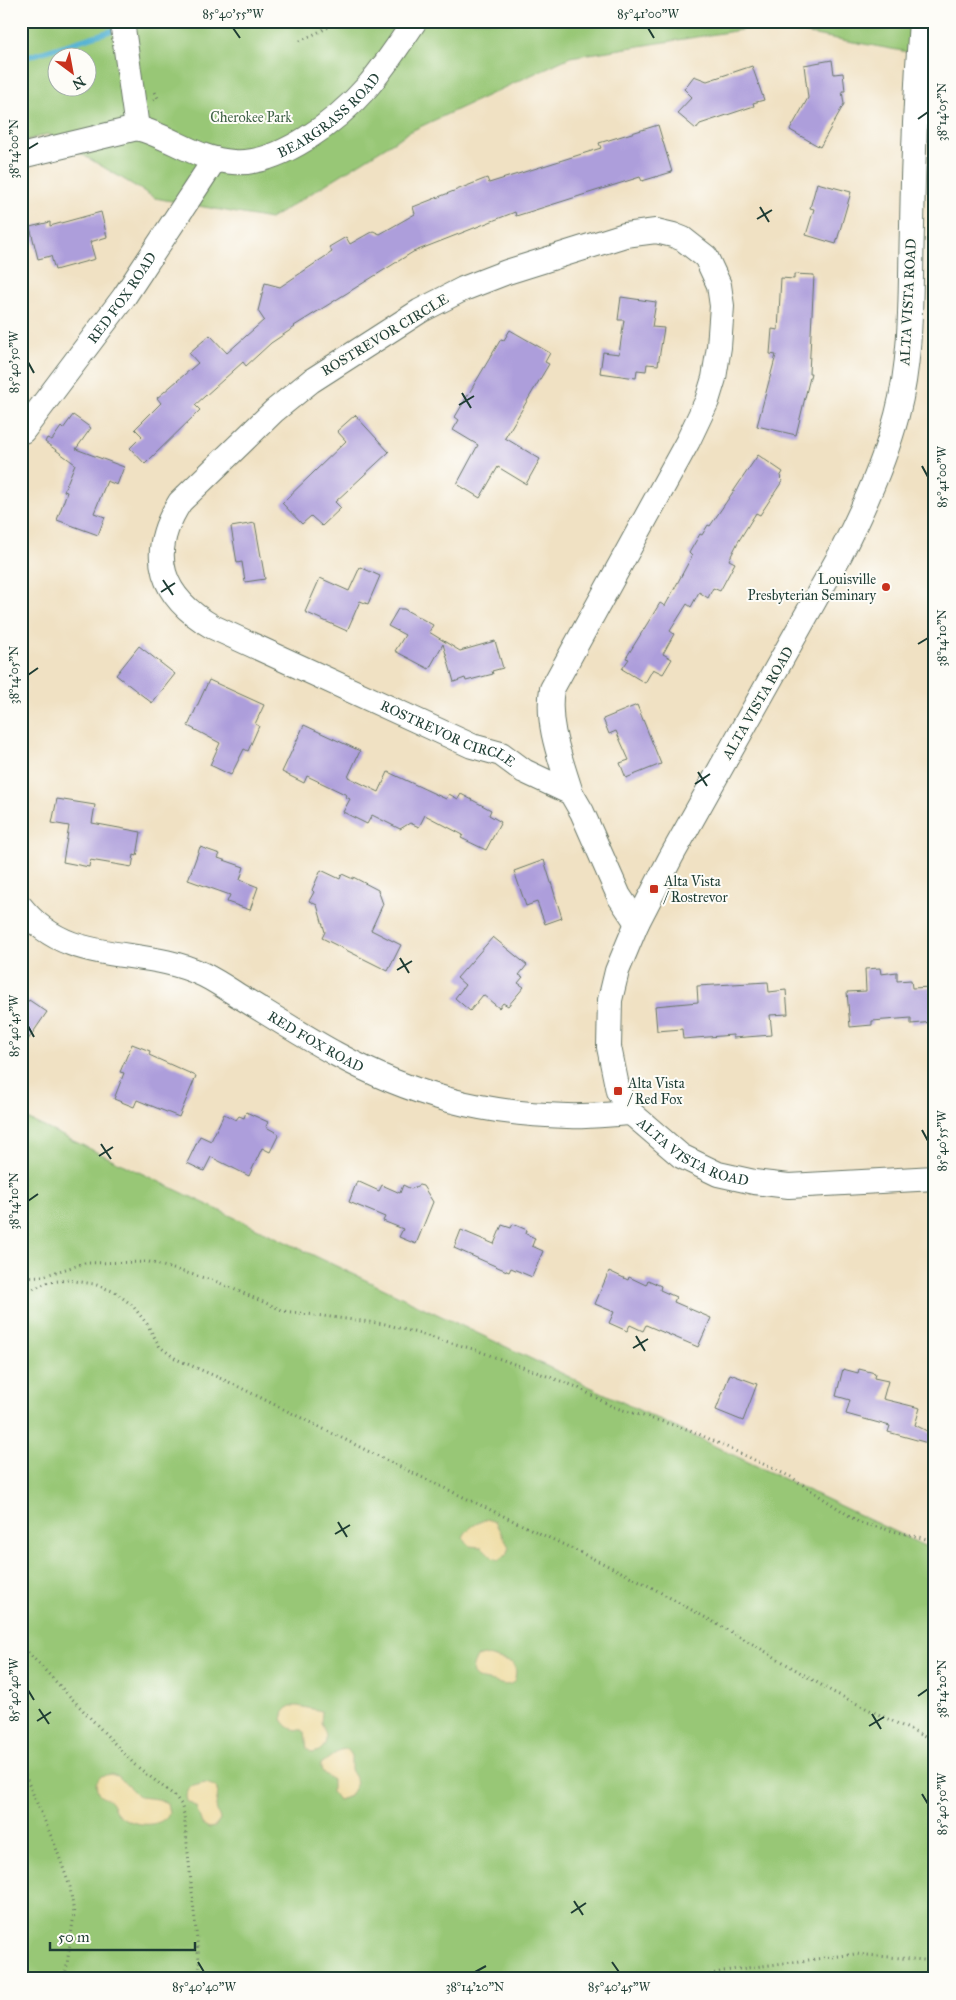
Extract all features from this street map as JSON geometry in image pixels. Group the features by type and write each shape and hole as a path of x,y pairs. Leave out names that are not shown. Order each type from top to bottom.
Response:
{"street":[{"path":"21,156 137,128 122,21"},
{"name":"BEARGRASS ROAD","path":"137,128 153,132 202,156 233,162 251,162 283,152 302,142 330,122 367,87 415,21"},
{"name":"ALTA VISTA ROAD","path":"921,21 913,152 910,316 905,370 897,414 878,473 840,555 671,857 637,923 617,971 610,1000 608,1035 618,1091 631,1113 681,1156 705,1169 733,1178 790,1186 935,1178"},
{"name":"RED FOX ROAD","path":"23,430 124,297 215,159"},
{"name":"ROSTREVOR CIRCLE","path":"571,793 524,771 501,754 472,746 213,627 198,618 176,597 169,584 162,561 163,538 168,520 180,502 274,411 311,381 420,310 463,289 507,272 626,235 656,231 683,239 706,258 719,285 722,306 719,348 714,378 707,402 688,441 552,689 551,717 556,742 571,793 582,812 619,896 637,923"},
{"name":"RED FOX ROAD","path":"21,907 40,928 69,944 174,964 204,974 335,1054 408,1088 462,1105 499,1111 568,1116 631,1113"}],"path":[{"path":"300,41 341,21"},
{"path":"21,1277 43,1276 85,1263 149,1262 215,1281 284,1311 385,1324 455,1344 577,1388 613,1407 690,1430 791,1477 860,1523 935,1541"},
{"path":"21,1297 28,1291 49,1282 68,1280 94,1284 115,1292 132,1305 147,1324 160,1347 176,1359 229,1382 394,1464 640,1582 758,1647 831,1691 935,1742"},
{"path":"21,1645 135,1765 175,1796 181,1804 184,1814 201,1979"},
{"path":"21,1766 55,1845 70,1887 74,1914 64,1979"},
{"path":"695,1979 722,1970 855,1954 935,1961"}],"green space":[{"name":"Cherokee Park","path":"21,21 935,21 935,57 766,26 570,57 411,131 270,219 155,198 48,134 21,142"},
{"path":"21,1116 935,1551 935,1979 21,1979"}],"sand":[{"path":"487,1519 495,1522 509,1547 506,1555 499,1560 493,1558 482,1547 470,1546 463,1537 470,1528"},
{"path":"484,1655 513,1663 516,1669 515,1681 505,1685 482,1680 475,1676 472,1670 474,1662 477,1657"},
{"path":"290,1706 322,1711 321,1724 324,1728 326,1742 317,1752 312,1753 307,1749 305,1733 302,1730 290,1728 282,1719 284,1712"},
{"path":"347,1749 351,1754 351,1769 357,1783 350,1796 338,1800 332,1792 332,1780 323,1772 321,1764 340,1750"},
{"path":"111,1774 119,1777 139,1797 158,1799 167,1803 169,1813 159,1822 152,1824 137,1823 122,1817 116,1812 113,1804 100,1795 97,1789 96,1783 101,1776"},
{"path":"205,1783 214,1786 218,1791 216,1808 220,1819 215,1827 209,1828 202,1824 196,1807 187,1801 186,1796 190,1787"}],"building":[{"path":"832,60 834,74 843,73 845,91 842,91 844,104 820,147 790,130 808,98 804,65"},
{"path":"752,66 764,100 753,103 754,106 700,124 696,129 677,113 692,97 684,89 694,76 707,81"},
{"path":"658,125 672,172 642,181 640,177 516,216 515,212 413,252 294,326 271,343 246,366 243,362 195,405 200,410 145,464 130,448 142,436 135,429 161,403 157,398 198,363 189,353 210,335 227,353 264,320 258,311 265,283 280,287 332,252 329,247 346,237 350,244 373,231 380,234 415,214 413,207 487,178 489,183 601,148 599,143"},
{"path":"817,183 851,192 836,244 806,235 814,209 810,208"},
{"path":"101,212 107,237 90,242 95,259 55,270 51,256 38,259 30,227 50,222 50,226"},
{"path":"794,274 814,275 809,373 811,373 796,435 757,426 776,355 770,354 772,329 778,330 781,278 794,279"},
{"path":"621,297 656,302 652,327 664,328 658,365 647,364 646,371 637,370 636,378 600,373 603,352 619,354 624,320 618,320"},
{"path":"510,330 550,353 545,362 549,364 505,438 540,459 526,484 498,467 480,498 457,484 478,445 453,430 459,420 455,417 501,339 504,340"},
{"path":"73,415 91,428 76,449 124,467 117,485 107,481 94,513 105,517 98,535 57,520 67,492 64,491 75,464 45,442 47,438 52,440"},
{"path":"355,415 389,452 335,502 341,508 322,526 311,516 302,524 282,503 346,441 337,431"},
{"path":"758,455 783,472 780,477 783,480 760,515 756,513 738,542 729,560 735,563 720,591 713,588 708,598 699,592 691,607 687,604 670,631 674,634 663,654 672,659 663,674 653,669 645,683 622,669 629,659 626,658 660,603 665,606 692,556 689,553 700,534 702,535 708,525 710,526"},
{"path":"255,523 265,579 245,582 242,562 237,563 231,527"},
{"path":"360,567 380,576 368,604 360,601 347,631 305,612 320,578 349,591"},
{"path":"398,609 404,609 433,625 429,632 460,651 495,641 503,668 492,671 493,674 466,681 465,678 454,682 443,644 429,669 395,651 405,635 388,626"},
{"path":"139,646 175,674 152,703 116,675"},
{"path":"209,680 264,705 255,724 259,726 248,751 244,749 231,775 210,765 220,743 188,726"},
{"path":"637,705 661,764 626,778 620,763 629,760 616,731 609,734 603,719"},
{"path":"304,725 360,751 348,777 379,792 388,772 446,799 449,794 458,799 461,794 491,810 489,815 501,822 486,850 461,838 463,835 425,815 419,827 410,823 400,829 372,815 367,824 343,812 350,799 346,797 347,795 307,776 304,783 282,772"},
{"path":"57,799 95,805 92,823 141,832 137,856 134,855 132,867 90,860 89,867 63,862 69,826 52,823"},
{"path":"200,847 220,854 218,858 244,867 240,880 258,887 250,910 227,902 230,895 188,880"},
{"path":"544,860 562,918 545,924 537,902 526,906 514,871"},
{"path":"321,870 340,879 342,874 353,879 353,877 378,890 383,904 371,930 401,945 388,971 322,938 325,932 317,905 309,901"},
{"path":"493,937 527,965 519,975 523,977 518,983 524,987 508,1006 503,1003 499,1008 483,995 470,1011 455,998 465,985 457,978"},
{"path":"880,968 881,974 897,972 897,981 911,980 912,988 931,987 934,1022 911,1024 911,1018 872,1021 872,1025 850,1027 847,992 866,991 865,969"},
{"path":"768,982 769,992 786,990 788,1014 770,1015 772,1035 733,1038 733,1035 683,1039 682,1029 657,1031 655,1006 698,1002 697,986"},
{"path":"29,1000 47,1012 21,1050 21,1010"},
{"path":"132,1044 150,1051 149,1055 196,1076 179,1117 137,1100 134,1107 114,1099 124,1073 120,1072"},
{"path":"246,1112 268,1122 266,1127 279,1134 270,1152 262,1148 249,1176 211,1157 204,1171 187,1163 200,1136 211,1141 224,1114 236,1120 239,1116 244,1118"},
{"path":"357,1181 379,1191 382,1185 400,1193 403,1185 411,1189 419,1185 423,1186 433,1202 416,1244 399,1237 403,1229 383,1221 385,1217 349,1202"},
{"path":"513,1224 527,1230 526,1234 535,1238 532,1246 543,1251 532,1277 511,1268 509,1272 454,1248 461,1230 494,1244 502,1225 511,1228"},
{"path":"609,1271 628,1280 629,1277 646,1285 648,1280 661,1286 660,1290 676,1297 674,1302 711,1318 698,1347 646,1325 643,1331 630,1325 627,1331 609,1323 614,1312 595,1304"},
{"path":"843,1369 858,1373 859,1369 875,1373 874,1378 888,1381 883,1399 920,1408 915,1425 935,1435 935,1445 888,1432 890,1426 846,1414 850,1400 836,1396"},
{"path":"730,1374 757,1384 743,1421 716,1410"}],"waterway":[{"path":"128,25 142,21"},
{"path":"21,59 117,29"}],"place":[{"name":"Louisville Presbyterian Seminary","path":"886,587"},
{"name":"Alta Vista / Rostrevor","path":"654,889"},
{"name":"Alta Vista / Red Fox","path":"618,1091"}]}
